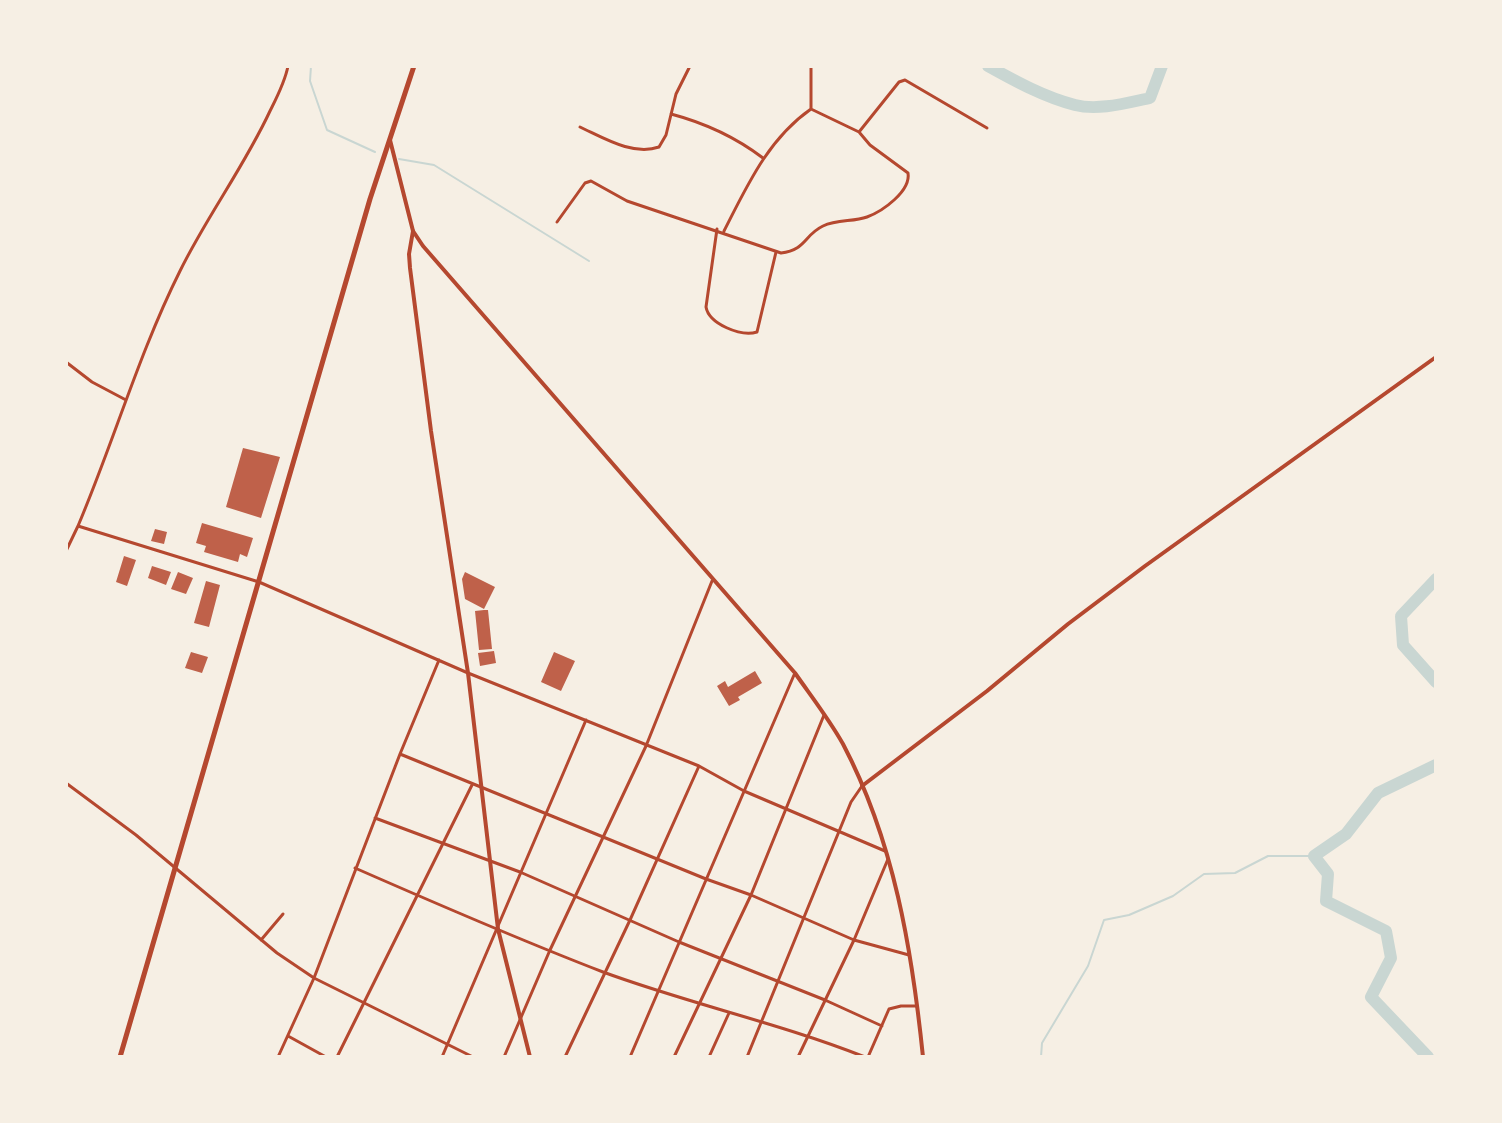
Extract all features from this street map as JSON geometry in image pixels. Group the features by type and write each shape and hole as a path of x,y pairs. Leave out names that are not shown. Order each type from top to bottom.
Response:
{"highway":[{"path":"120,1057 390,134 414,66"}],"street":[{"path":"66,551 113,441 149,337 203,225 254,144 288,66"},
{"path":"580,127 629,147 649,150 659,147 676,94 690,66"},
{"path":"811,66 811,109"},
{"path":"859,132 899,82 905,80 987,128"},
{"path":"557,222 585,183 591,181 627,201 724,231 776,252 796,250 821,227 869,217 893,201 907,186 908,173 870,145 859,132 811,109"},
{"path":"724,231 763,158 793,122 811,109"},
{"path":"671,114 709,125 745,144 763,158"},
{"path":"390,134 392,156 413,231 434,260 795,673 842,743 862,786 888,859 911,955 923,1057"},
{"path":"717,229 706,307 714,322 749,334 757,332 776,252"},
{"path":"413,231 410,268 468,673 498,929 530,1057"},
{"path":"747,1057 851,802 862,786 1145,566 1436,357"},
{"path":"66,362 92,382 126,400"},
{"path":"78,526 259,582 468,673 699,766 785,810 885,851"},
{"path":"504,1057 574,897 646,746 713,580"},
{"path":"278,1057 314,978 439,660"},
{"path":"630,1057 795,673"},
{"path":"674,1057 751,895 824,715"},
{"path":"442,1057 586,720"},
{"path":"400,754 751,895 854,940 911,955"},
{"path":"565,1057 699,766"},
{"path":"66,783 213,897 261,940 314,978 473,1057"},
{"path":"337,1057 472,785"},
{"path":"375,818 520,872 882,1026"},
{"path":"798,1057 854,940 888,859"},
{"path":"355,868 605,972 700,1005 808,1035 867,1057 889,1009 918,1006"},
{"path":"261,940 283,914"},
{"path":"709,1057 729,1013"},
{"path":"288,1036 326,1057"}],"building":[{"path":"243,448 280,457 261,518 226,507"},
{"path":"202,523 253,538 247,557 240,554 238,562 204,552 206,546 196,543"},
{"path":"155,529 167,532 164,544 151,541"},
{"path":"124,556 136,560 127,586 116,582"},
{"path":"152,566 171,572 166,585 148,578"},
{"path":"178,572 193,578 186,594 171,589"},
{"path":"465,572 495,587 484,609 465,599 462,579"},
{"path":"206,581 220,585 209,627 194,623"},
{"path":"488,610 492,649 479,650 475,611"},
{"path":"494,651 496,663 480,666 478,653"},
{"path":"191,652 208,657 202,673 185,668"},
{"path":"554,652 575,661 561,691 541,682"},
{"path":"755,671 762,683 729,706 717,686 725,681 728,687"}],"waterway":[{"path":"311,66 310,81 327,130 375,152"},
{"path":"988,66 1052,98 1093,107 1150,98 1162,66"},
{"path":"399,159 434,165 589,261"},
{"path":"1436,579 1401,616 1403,645 1436,682"},
{"path":"1428,1057 1371,997 1391,958 1386,931 1326,901 1328,874 1314,856 1346,834 1378,793 1436,765"},
{"path":"1041,1057 1042,1043 1088,966 1104,920 1129,915 1173,896 1204,874 1235,873 1268,856 1314,856"}]}
